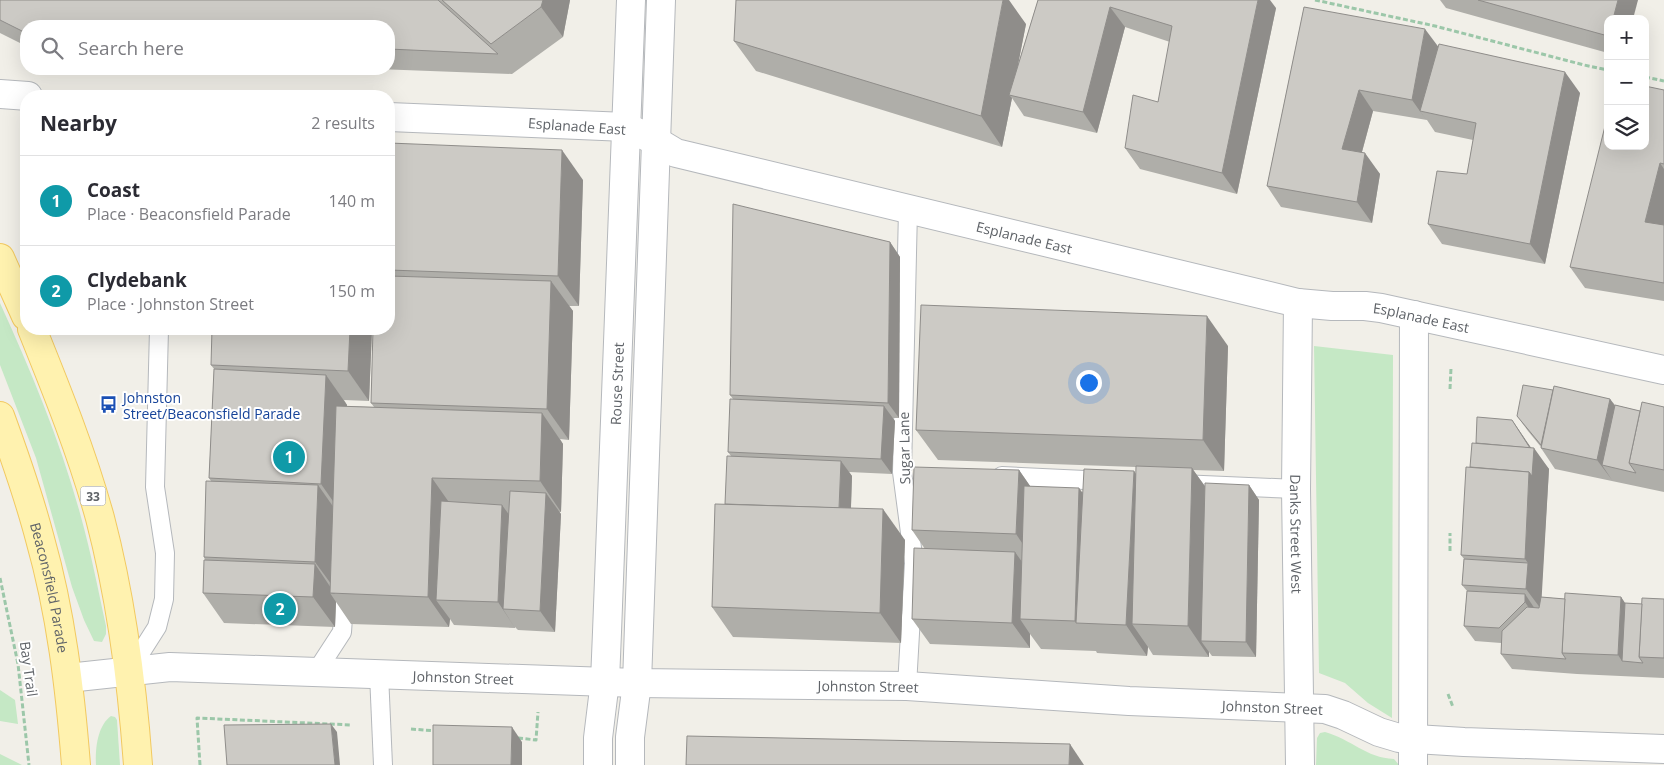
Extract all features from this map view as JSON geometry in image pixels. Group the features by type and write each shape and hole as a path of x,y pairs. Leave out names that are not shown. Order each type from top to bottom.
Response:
{"main road":[{"path":"0,258 20,303"},
{"name":"33","path":"34,335 77,444 100,518 119,608 129,671 138,765"},
{"name":"Beaconsfield Parade","path":"0,416 41,540 56,606 68,678 76,765"}],"street":[{"name":"Rouse Street","path":"598,765 598,738 605,681 631,0"},
{"path":"630,765 630,737 636,683 662,0"},
{"path":"0,94 20,95"},
{"name":"Esplanade East","path":"395,117 626,126 676,153 1298,303 1332,306 1373,306 1664,370"},
{"name":"Danks Street West","path":"1298,303 1296,489 1300,765"},
{"path":"1414,315 1414,752"},
{"name":"Johnston Street","path":"68,678 170,667 636,683 907,686 1129,701 1334,711 1379,732 1399,738 1414,752 1464,742 1664,749"}],"lane":[{"name":"Sugar Lane","path":"907,686 914,563 902,472 908,210"},
{"path":"129,671 157,627 164,599 164,553 155,487 159,335"},
{"path":"902,472 922,473"},
{"path":"981,475 1119,481"},
{"path":"1168,483 1296,489"},
{"path":"914,563 933,564"},
{"path":"316,672 342,632 346,576"},
{"path":"379,674 383,765"}],"path":[{"path":"1316,0 1435,26 1604,69"},
{"path":"1649,78 1664,81"},
{"path":"1450,397 1451,368"},
{"path":"1450,524 1450,554"},
{"name":"Bay Trail","path":"0,578 18,664 29,765"},
{"path":"1445,686 1464,742"}],"green space":[{"path":"0,303 45,408 73,489 88,544 106,626 106,634 102,642 94,641 84,620 72,587 36,458 0,365"},
{"path":"1314,346 1393,355 1392,718 1368,703 1345,683 1319,673"},
{"path":"0,690 15,700 18,724 0,721"},
{"path":"111,716 117,720 120,765 96,765 96,752 100,732 106,720"},
{"path":"1325,732 1367,752 1384,758 1394,759 1399,765 1316,765 1317,738 1320,733"},
{"path":"0,754 22,765 0,765"}],"building":[{"path":"0,0 438,0 498,54 395,49 395,20 20,20 20,30 0,20"},
{"path":"442,0 543,0 541,7 491,44"},
{"path":"736,0 1003,0 981,116 734,41"},
{"path":"1038,0 1258,0 1222,173 1125,148 1133,95 1158,102 1172,26 1110,7 1083,112 1009,95"},
{"path":"1478,0 1618,0 1614,15 1604,15 1604,35"},
{"path":"1304,7 1425,29 1412,100 1359,90 1342,149 1365,153 1357,202 1267,186"},
{"path":"1439,44 1565,72 1530,244 1428,224 1437,171 1467,174 1476,123 1420,111"},
{"path":"1649,87 1664,90 1664,164 1660,163 1645,222 1664,225 1664,283 1570,267 1604,130 1604,150 1649,150"},
{"path":"395,143 562,150 558,276 395,270"},
{"path":"733,204 890,242 888,403 730,395"},
{"path":"395,276 551,281 547,409 371,403 373,335 395,335"},
{"path":"921,305 1207,316 1203,440 916,430"},
{"path":"212,335 350,335 348,371 211,365"},
{"path":"214,369 326,375 321,484 209,478"},
{"path":"1523,385 1553,390 1541,445 1517,416"},
{"path":"1554,386 1610,399 1597,460 1541,448"},
{"path":"730,399 884,406 881,459 728,452"},
{"path":"1642,402 1664,407 1664,470 1629,463"},
{"path":"1615,405 1640,411 1629,463 1636,473 1602,465"},
{"path":"336,406 542,413 540,481 432,478 428,597 330,593"},
{"path":"1477,417 1512,420 1530,448 1476,443"},
{"path":"1472,443 1534,448 1532,476 1529,472 1470,467"},
{"path":"727,456 841,461 839,508 725,504"},
{"path":"1136,466 1192,468 1188,626 1132,624"},
{"path":"914,467 1019,470 1016,534 912,530"},
{"path":"1466,467 1529,472 1525,559 1461,555"},
{"path":"1084,469 1134,471 1126,625 1076,623"},
{"path":"206,481 318,485 315,562 204,557"},
{"path":"1205,483 1249,485 1246,642 1201,641"},
{"path":"1024,486 1079,488 1075,621 1020,619"},
{"path":"510,491 546,493 540,611 503,609"},
{"path":"441,501 502,505 498,602 436,600"},
{"path":"715,504 883,509 880,613 712,607"},
{"path":"914,548 1015,552 1012,623 912,619"},
{"path":"1464,559 1528,563 1526,589 1462,585"},
{"path":"204,560 315,564 313,597 203,593"},
{"path":"1467,591 1525,594 1525,602 1499,628 1464,626"},
{"path":"1565,593 1621,597 1618,655 1562,653"},
{"path":"1541,597 1565,599 1562,653 1566,659 1501,654 1502,631 1527,607 1539,608"},
{"path":"1642,598 1664,599 1664,658 1639,657"},
{"path":"1625,603 1642,604 1639,657 1643,663 1622,661"},
{"path":"331,724 335,765 227,765 224,725"},
{"path":"433,725 512,727 511,765 433,765"},
{"path":"687,736 1070,744 1069,765 686,765"}],"place":[{"name":"Johnston Street/Beaconsfield Parade","path":"109,405"},
{"name":"Coast","path":"289,457"},
{"name":"Clydebank","path":"280,609"}]}
